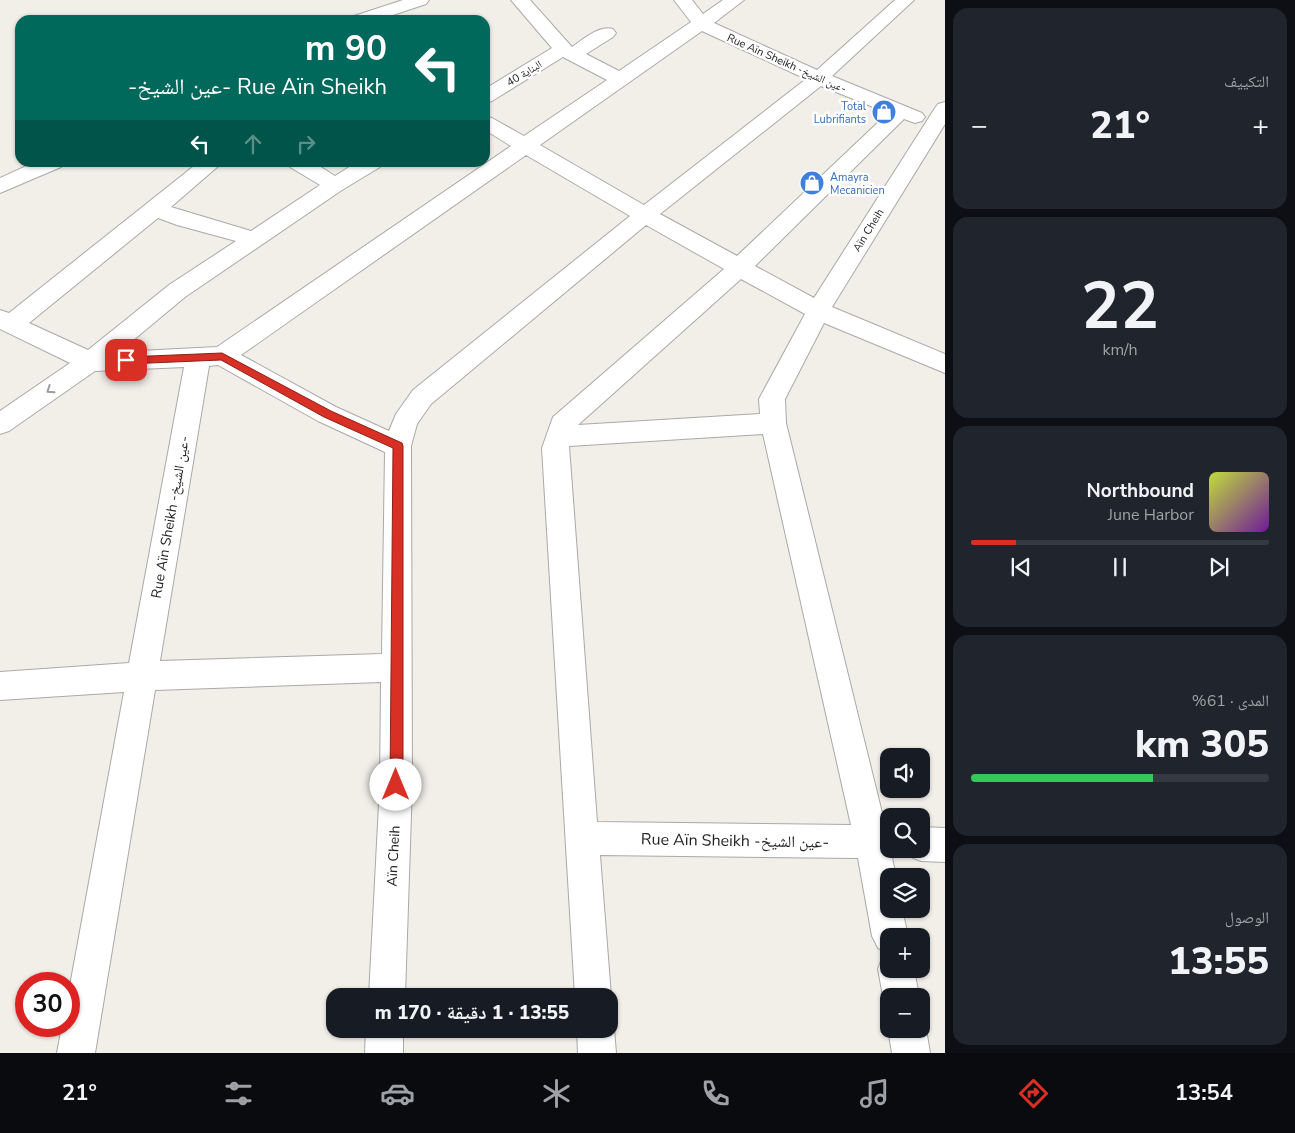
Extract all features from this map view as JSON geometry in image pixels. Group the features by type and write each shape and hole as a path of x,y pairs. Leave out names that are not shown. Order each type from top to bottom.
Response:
{"street":[{"path":"375,15 420,0"},
{"path":"520,0 568,52 621,80"},
{"name":"Rue Aïn Sheikh -عين الشيخ-","path":"683,0 701,24 819,78 900,112 942,120"},
{"path":"210,357 621,80 735,0"},
{"name":"Aïn Cheih","path":"386,988 396,785 398,446 405,421 422,397 646,215 819,78 905,0"},
{"name":"البناية 40","path":"490,94 607,33"},
{"path":"592,988 554,448 562,424 739,268 900,112"},
{"name":"Aïn Cheih","path":"880,842 773,423 772,399 818,311 942,120"},
{"path":"490,125 739,268 818,311 945,364"},
{"path":"0,186 43,167"},
{"path":"207,167 156,209 6,322 90,362 210,357 398,446"},
{"path":"305,167 334,185"},
{"path":"0,424 90,362 177,291 334,185 365,167"},
{"path":"156,209 185,220 238,233 252,240"},
{"name":"Rue Aïn Sheikh -عين الشيخ-","path":"76,1053 142,676 210,357"},
{"path":"558,436 773,423"},
{"path":"0,686 142,676 397,668"},
{"name":"Rue Aïn Sheikh -عين الشيخ-","path":"581,838 880,842"},
{"path":"930,844 945,845"},
{"name":"Aïn Cheih","path":"882,858 889,928"},
{"path":"384,1053 385,1038"},
{"path":"596,1038 597,1053"},
{"path":"909,1038 912,1053"}],"place":[{"name":"Total Lubrifiants","path":"884,112"},
{"name":"Amayra Mecanicien","path":"812,183"}],"route":[{"path":"126,360 222,356 327,414 398,446 396,785"}]}
